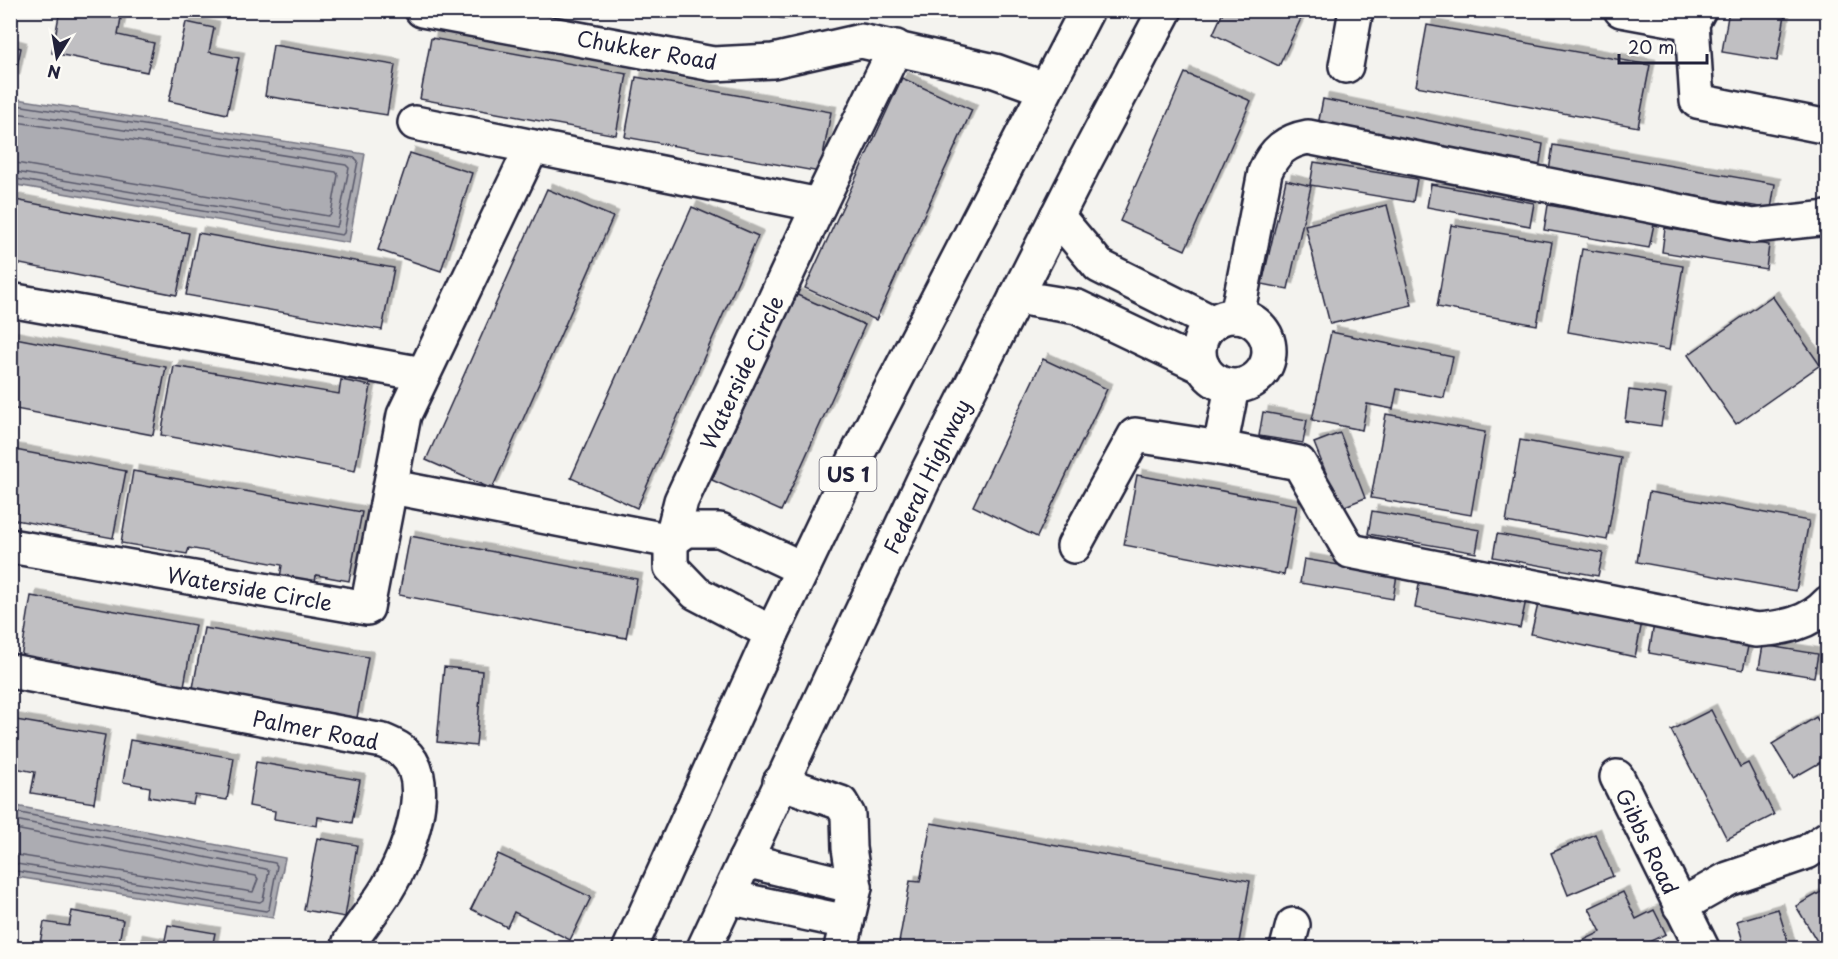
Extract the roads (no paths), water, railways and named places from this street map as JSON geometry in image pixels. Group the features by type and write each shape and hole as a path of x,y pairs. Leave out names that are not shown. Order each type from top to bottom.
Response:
{"street":[{"name":"Chukker Road","path":"422,10 713,64 773,61 861,41 896,47 996,72 1045,89"},
{"name":"US 1","path":"630,948 772,633 860,449 1088,10"},
{"name":"Federal Highway","path":"704,948 919,489 1057,216 1165,10"},
{"path":"1346,66 1356,10"},
{"path":"1621,10 1696,17 1697,101 1827,127"},
{"name":"Waterside Circle","path":"772,633 696,592 671,567 671,541 681,501 819,205 896,47"},
{"path":"415,123 819,205"},
{"path":"1203,367 1199,355 1200,343 1205,332 1225,320 1265,172 1281,147 1294,140 1308,137 1753,226 1827,218"},
{"name":"Waterside Circle","path":"10,546 367,608 404,415 532,147"},
{"path":"1016,297 1077,307 1203,367 1220,384 1232,387 1256,380 1264,371 1270,348 1259,326 1249,319 1225,320 1099,266 1057,216"},
{"path":"10,300 423,374"},
{"path":"1220,448 1232,387"},
{"path":"1074,546 1135,435 1299,463 1350,551 1756,630 1781,628 1805,621 1827,603"},
{"path":"392,487 671,541 687,530 720,530 803,569"},
{"name":"Palmer Road","path":"10,671 383,741 402,750 412,761 418,781 418,815 388,887 348,948"},
{"name":"Gibbs Road","path":"1617,777 1701,948"},
{"path":"728,897 844,935 855,887 849,848 848,815 841,803 780,782"},
{"name":"Gibbs Road","path":"1680,906 1728,879 1807,852 1827,838"},
{"path":"745,860 855,887"}],"water":[{"path":"11,98 365,154 349,243 11,184"},
{"path":"11,805 285,858 273,918 11,876"}]}
